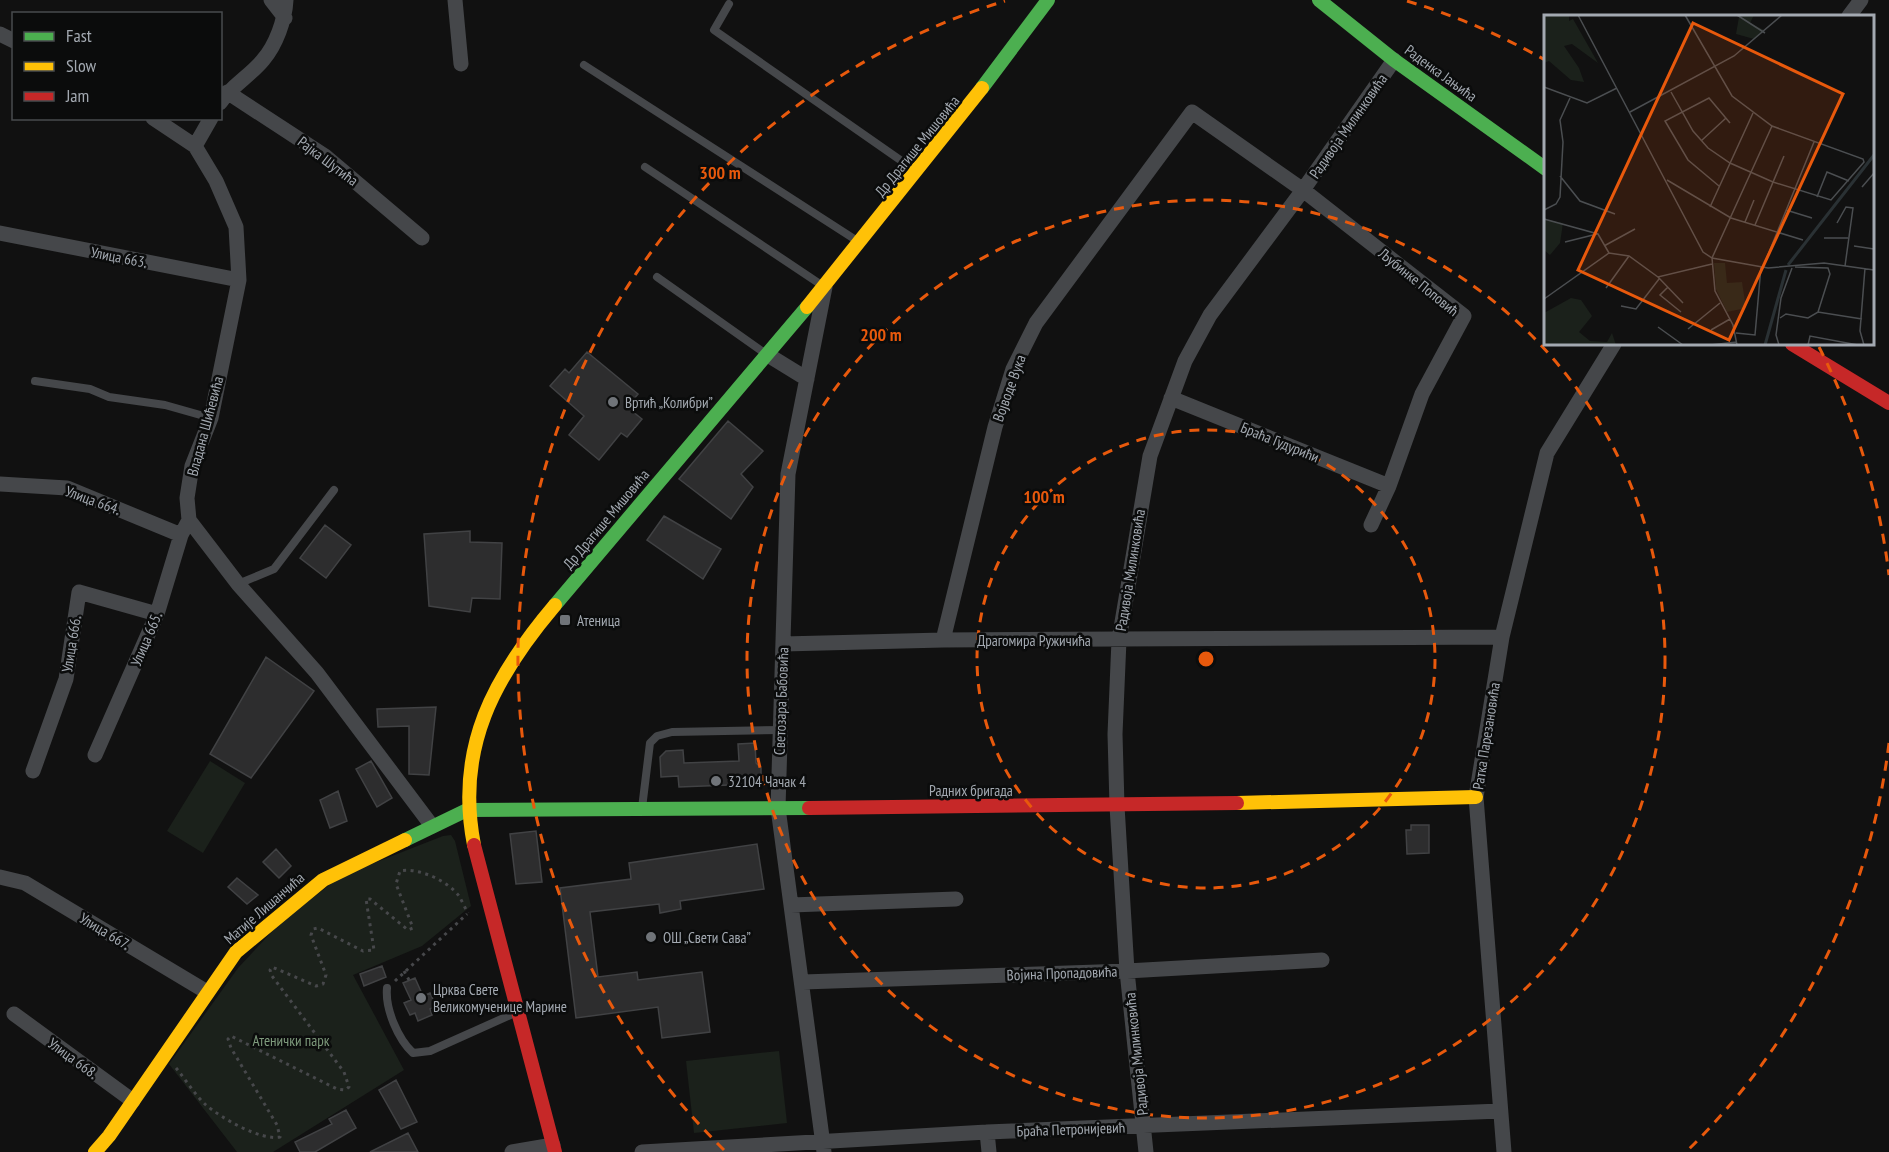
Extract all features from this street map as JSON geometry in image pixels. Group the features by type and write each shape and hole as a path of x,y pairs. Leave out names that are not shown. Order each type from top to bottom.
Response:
{"street":[{"path":"271,0 285,18"},
{"path":"224,98 264,59 285,18 286,0"},
{"path":"455,0 461,64"},
{"name":"Раденка Јањића","path":"1319,0 1394,60 1544,168"},
{"path":"1850,15 1861,0"},
{"name":"Др Драгише Мишовића","path":"554,1148 466,810 470,765 478,730 494,690 511,659 825,287 968,110 1045,1"},
{"name":"Радивоја Милинковића","path":"1146,1152 1127,971 1115,734 1119,639 1150,456 1185,361 1210,315 1303,190 1394,60"},
{"name":"Рајка Шутића","path":"224,98 325,156 422,238"},
{"name":"Љубинке Поповић","path":"1192,112 1303,190 1464,316 1422,394 1389,486 1371,525"},
{"name":"Војводе Вука","path":"943,640 995,427 1012,369 1036,323 1192,112"},
{"name":"Владана Шићевића","path":"156,120 195,146 216,181 236,227 239,280 211,418 192,466 187,498 189,520"},
{"path":"195,146 210,120"},
{"name":"Улица 663.","path":"0,233 239,280"},
{"name":"Светозара Бабовића","path":"823,1147 803,982 778,808 788,474 825,287"},
{"name":"Ратка Парезановића","path":"1504,1152 1476,797 1502,637 1547,453 1613,345"},
{"path":"1794,345 1889,403"},
{"path":"768,355 807,379"},
{"name":"Браћа Гудурићи","path":"1171,398 1389,486"},
{"name":"Улица 664.","path":"0,484 67,488 181,535"},
{"path":"189,520 238,584 317,673 432,826"},
{"name":"Улица 665.","path":"95,755 157,614 181,535 189,520"},
{"name":"Улица 666.","path":"33,771 66,679 79,592 157,614"},
{"name":"Драгомира Ружичића","path":"783,644 943,640 1502,637"},
{"name":"Радних бригада","path":"466,810 1117,806 1476,797"},
{"name":"Матије Лишанчића","path":"95,1152 109,1136 236,952 296,900 323,880 466,810"},
{"name":"Улица 667.","path":"0,877 25,883 207,992"},
{"path":"791,905 956,899"},
{"name":"Војина Пропадовића","path":"803,982 1127,971 1322,960"},
{"name":"Улица 668.","path":"14,1014 133,1101"},
{"name":"Браћа Петронијевић","path":"642,1152 823,1147 987,1132 1500,1112"},
{"path":"987,1132 989,1152"},
{"path":"512,1152 554,1148"}],"lane":[{"path":"729,4 714,30 917,172"},
{"path":"584,65 860,243"},
{"path":"645,167 825,287"},
{"path":"657,276 768,355"},
{"path":"35,381 90,389 109,397 165,405 211,418"},
{"path":"238,584 274,569 334,490"},
{"path":"642,809 650,743 657,736 672,732 780,730"},
{"path":"387,988 386,1002 403,1041 413,1053 430,1051 519,1011"}],"path":[{"path":"166,1054 206,1105 237,1125 268,1138 280,1137 277,1125 231,1048 228,1039 231,1036 337,1089 345,1090 349,1087 344,1072 272,976 270,970 272,967 316,986 322,984 326,975 311,935 312,929 318,928 363,951 374,950 366,899 370,899 408,930 413,928 396,884 400,871 410,868 433,878 458,895 468,914 387,988"},
{"path":"404,971 409,980"}],"green space":[{"path":"210,761 245,783 203,853 167,831"},
{"name":"Атенички парк","path":"451,835 455,841 471,906 422,946 353,975 404,1070 273,1152 237,1152 169,1064 238,968 280,923 341,876 443,836"},
{"path":"779,1051 787,1123 694,1133 686,1061"}],"building":[{"name":"Вртић „Колибри”","path":"587,352 638,394 627,407 642,419 627,437 621,433 599,460 569,435 584,416 550,386 565,369 569,373"},
{"path":"728,421 763,451 741,474 753,487 731,519 679,479"},
{"path":"664,516 721,549 703,579 647,540"},
{"path":"325,525 351,545 326,578 300,558"},
{"path":"470,531 470,542 502,543 500,599 472,598 470,612 429,606 424,534"},
{"path":"266,657 314,691 251,778 210,754"},
{"path":"436,707 429,775 409,774 409,726 378,727 377,709"},
{"path":"755,743 756,763 761,768 761,778 755,784 679,787 678,776 661,777 660,757 666,751 683,750 684,763 739,761 738,744"},
{"path":"371,761 392,798 377,807 356,769"},
{"path":"338,791 347,821 330,828 320,800"},
{"path":"1411,825 1429,825 1429,853 1407,854 1406,830 1411,830"},
{"path":"536,831 542,882 516,884 510,834"},
{"path":"757,844 764,889 680,901 681,909 660,913 659,904 590,912 598,977 637,972 638,980 702,972 710,1032 662,1038 658,1007 576,1018 560,888 631,879 629,863"},
{"path":"276,849 291,866 279,878 263,862"},
{"path":"237,878 258,895 247,904 228,887"},
{"path":"382,966 386,977 364,986 360,974"},
{"name":"Црква Свете Великомученице Марине","path":"415,978 423,996 430,993 436,1006 430,1009 432,1015 418,1021 415,1013 410,1015 404,1003 411,1000 403,983"},
{"path":"396,1080 417,1122 401,1129 379,1090"},
{"path":"346,1110 356,1128 315,1152 300,1152 295,1142 332,1124 329,1119"},
{"path":"408,1133 418,1152 370,1152"}],"traffic: fast":[{"path":"982,88 1048,0"},
{"path":"1319,0 1394,60 1544,168"},
{"path":"555,605 807,307"},
{"path":"405,840 467,810 809,808"}],"traffic: slow":[{"path":"807,307 982,88"},
{"path":"474,845 470,810 470,777 475,745 484,716 514,659 555,605"},
{"path":"1237,803 1476,797"},
{"path":"95,1152 109,1136 236,952 323,880 405,840"}],"traffic: jam":[{"path":"1794,345 1889,403"},
{"path":"809,808 1237,803"},
{"path":"474,845 555,1152"}],"place":[{"name":"Вртић „Колибри”","path":"613,402"},
{"name":"Атеница","path":"565,620"},
{"name":"32104 Чачак 4","path":"716,781"},
{"name":"ОШ „Свети Сава”","path":"651,937"},
{"name":"Црква Свете Великомученице Марине","path":"421,998"}]}
